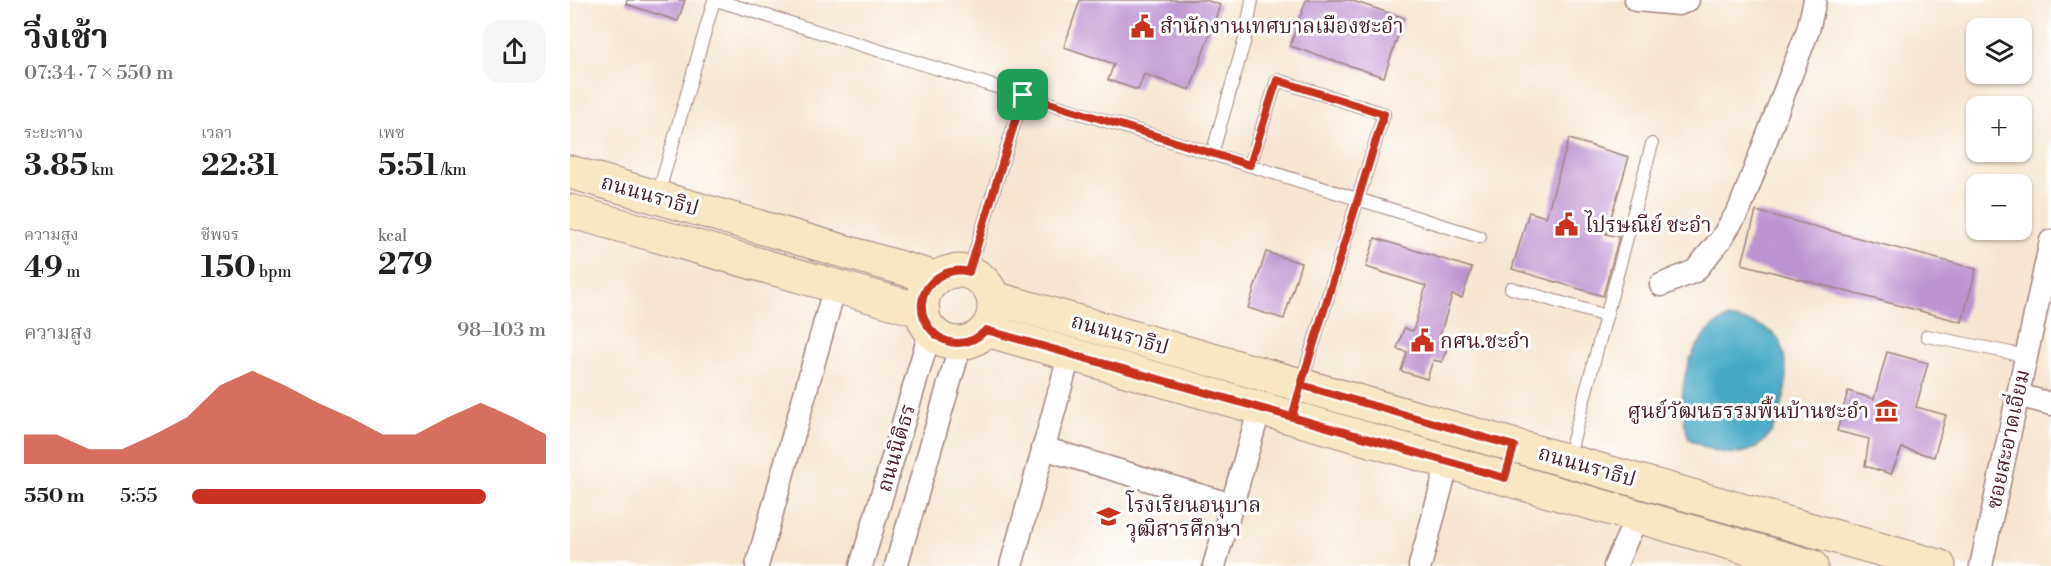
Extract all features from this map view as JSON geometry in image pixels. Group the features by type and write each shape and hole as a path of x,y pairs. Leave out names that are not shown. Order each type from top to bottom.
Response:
{"street":[{"path":"1636,0 1680,4 1688,0"},
{"path":"1661,285 1695,271 1721,239 1740,208 1808,30 1815,0"},
{"name":"ถนนนราธิป","path":"570,172 936,278"},
{"path":"647,233 658,196"},
{"name":"ถนนนราธิป","path":"570,211 835,286 927,320"},
{"name":"ซอยสะอาดเอี่ยม","path":"1981,566 2051,242"},
{"path":"952,271 969,272 985,281 992,291 994,315 974,336 945,341 934,334 922,303 925,291 936,278 952,271"},
{"path":"757,566 835,286"},
{"name":"ถนนนราธิป","path":"993,298 1939,566"},
{"name":"ถนนนิติธร","path":"861,566 927,320"},
{"name":"ถนนนราธิป","path":"974,336 1070,353 1806,565"},
{"name":"ถนนนิติธร","path":"896,566 974,336"},
{"path":"1011,566 1070,353"},
{"path":"1292,417 1301,385"},
{"path":"2018,395 2051,404"},
{"path":"1214,566 1260,408"},
{"path":"1505,478 1514,446"},
{"path":"1044,448 1232,505"},
{"path":"1420,566 1448,462"},
{"path":"1614,566 1637,516"}],"lane":[{"path":"658,196 715,0 1480,237"},
{"path":"1212,154 1245,39 1252,0"},
{"path":"1250,165 1277,80 1384,114 1301,385"},
{"path":"969,272 1023,95"},
{"path":"1568,461 1652,144"},
{"path":"1511,288 1606,316"},
{"path":"1927,336 2025,356"}],"water":[{"path":"1727,318 1755,324 1773,333 1780,342 1786,366 1785,393 1778,419 1764,441 1747,452 1729,453 1704,447 1689,439 1685,422 1683,388 1692,355 1712,328"}],"building":[{"path":"627,0 685,0 678,21 626,4"},
{"name":"สํานักงานเทศบาลเมืองชะอำ","path":"1080,0 1206,0 1220,5 1190,90 1144,74 1138,90 1108,80 1114,64 1064,47"},
{"path":"1306,0 1350,0 1404,18 1384,77 1290,46"},
{"name":"ไปรษณีย์ ชะอำ","path":"1569,139 1629,157 1606,234 1619,237 1603,296 1512,269 1529,212 1546,217"},
{"path":"1756,211 1976,269 1962,322 1742,264"},
{"path":"1375,238 1472,268 1462,298 1452,295 1439,339 1449,342 1442,362 1433,360 1427,379 1401,371 1407,352 1397,349 1404,328 1413,331 1426,286 1366,267"},
{"path":"1266,252 1301,263 1284,319 1248,308"},
{"name":"ศูนย์วัฒนธรรมพื้นบ้านชะอำ","path":"1887,352 1928,363 1916,407 1946,415 1934,457 1902,448 1891,474 1865,466 1869,439 1837,431 1848,391 1874,399"}],"place":[{"name":"สํานักงานเทศบาลเมืองชะอำ","path":"1142,26"},
{"name":"ไปรษณีย์ ชะอำ","path":"1567,225"},
{"name":"กศน.ชะอำ","path":"1422,341"},
{"name":"ศูนย์วัฒนธรรมพื้นบ้านชะอำ","path":"1887,411"},
{"name":"โรงเรียนอนุบาล วุฒิสารศึกษา","path":"1108,517"}],"route":[{"path":"1023,95 969,272 952,271 941,274 925,291 922,314 927,326 934,334 945,341 962,343 981,336 986,330 1292,417 1301,385 1514,446 1505,478 1292,417 1301,385 1384,114 1277,80 1250,165 1023,95"}]}
